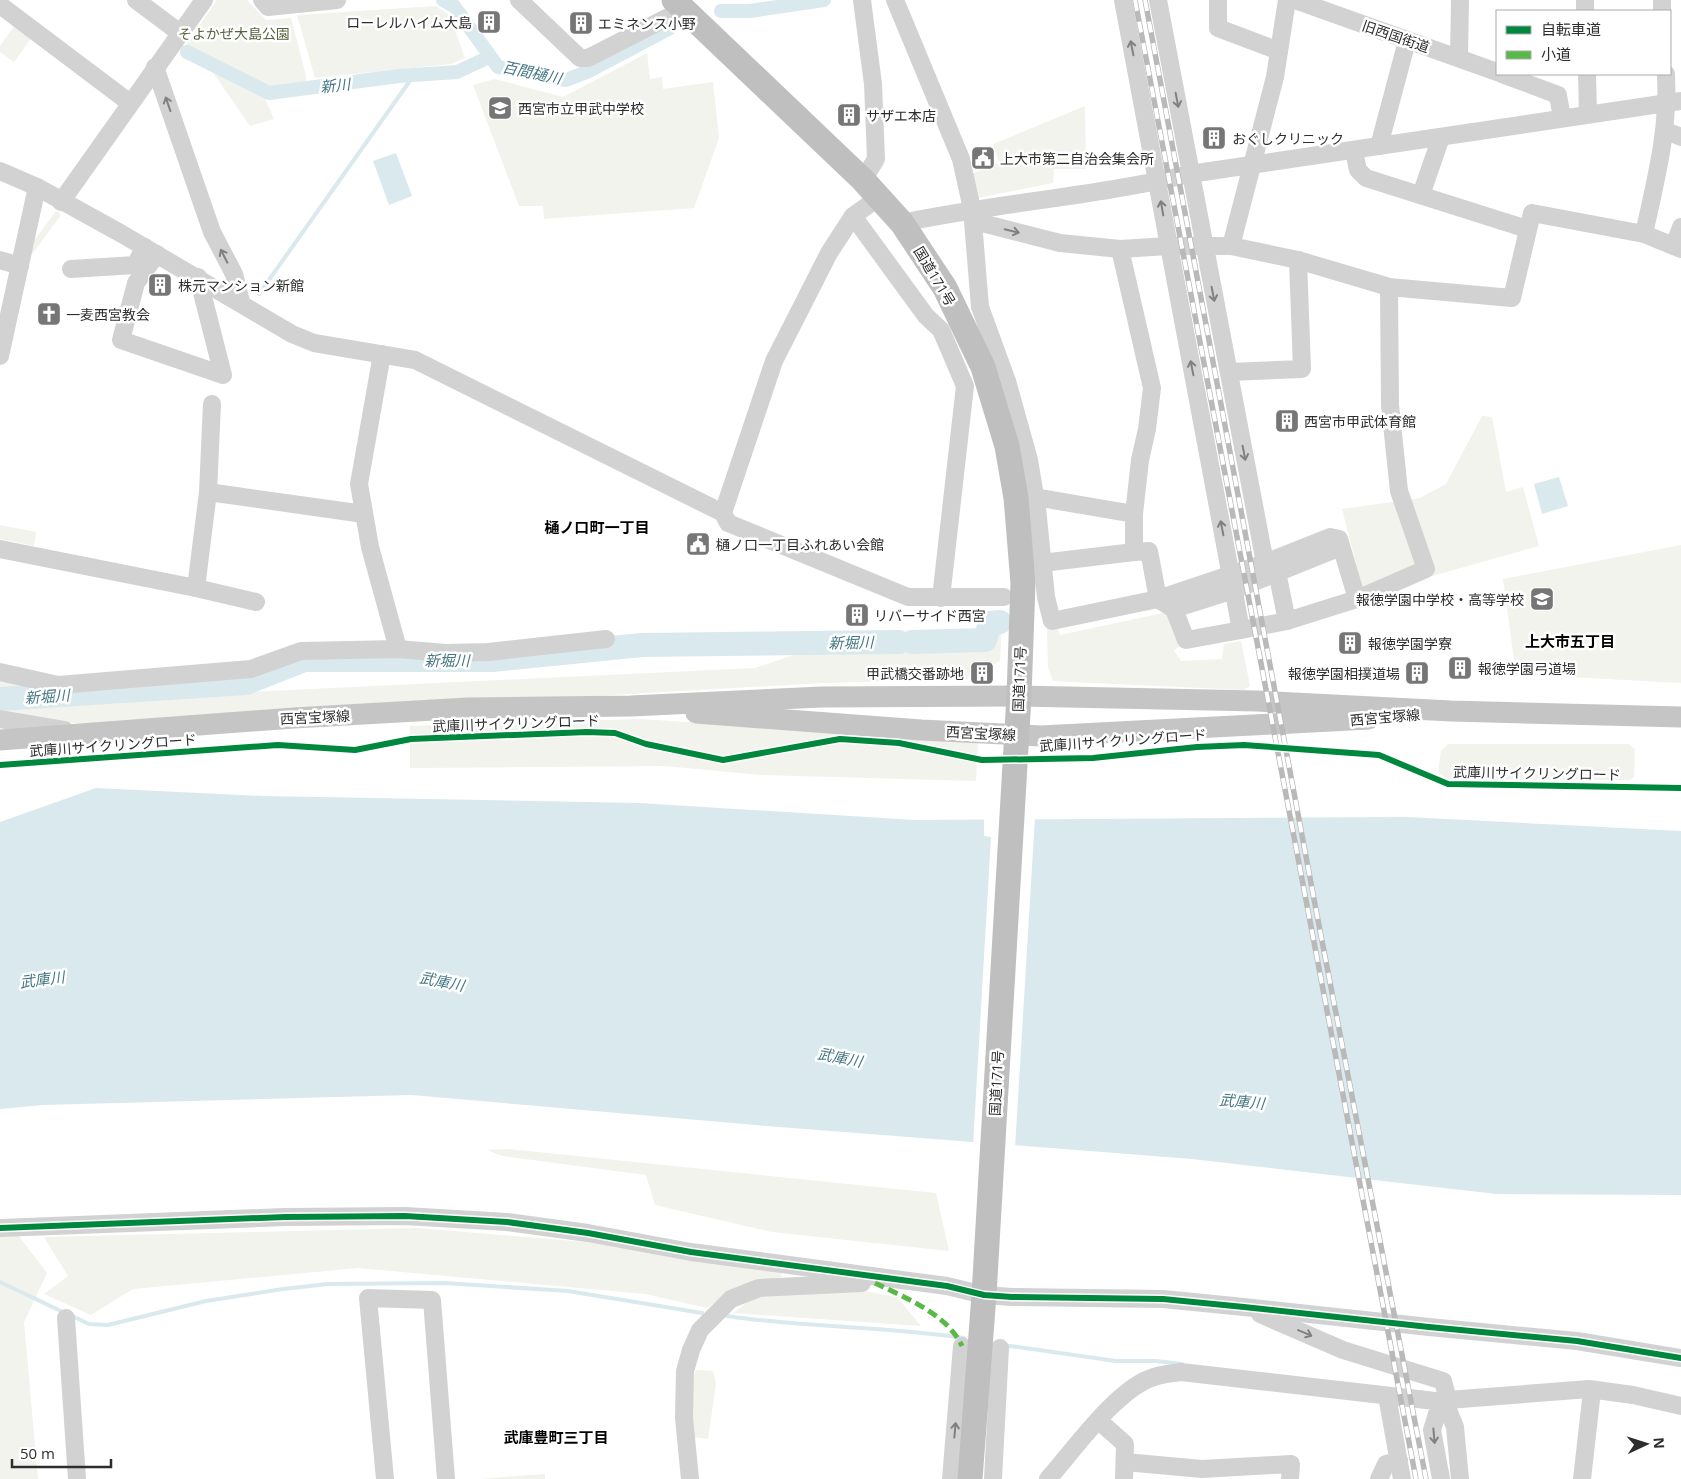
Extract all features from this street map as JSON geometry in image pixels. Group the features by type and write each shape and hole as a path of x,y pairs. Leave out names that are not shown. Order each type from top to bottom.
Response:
{"highway":[{"name":"国道171号","path":"679,5 871,189 902,223 945,288 983,367 1007,446 1016,498 1022,583 1019,696 984,1286 970,1479"}],"main road":[{"name":"西宮宝塚線","path":"0,740 294,718 458,709 631,706 822,697 1019,696 1257,701 1451,711 1681,717"},
{"name":"西宮宝塚線","path":"631,706 723,716 1041,736 1331,722 1451,711"}],"street":[{"path":"136,0 180,33"},
{"path":"61,202 204,0"},
{"path":"262,0 268,7 337,0"},
{"path":"519,0 580,58 588,58 679,5"},
{"path":"722,512 774,361 829,253 871,189 876,159 872,84 862,0"},
{"path":"895,0 961,159 972,209 980,307 1017,411 1035,497 1042,563 1052,621 1233,583"},
{"path":"1123,0 1241,630"},
{"path":"1158,0 1229,372 1271,568 1287,621"},
{"path":"1218,0 1218,28 1278,52"},
{"path":"1231,246 1275,77 1287,0"},
{"name":"旧西国街道","path":"1294,0 1496,72"},
{"path":"1459,58 1460,0"},
{"path":"0,5 130,103"},
{"path":"1379,146 1407,40"},
{"path":"155,67 212,232 234,274 241,302"},
{"path":"1505,75 1558,95 1562,118"},
{"path":"1587,75 1588,114"},
{"path":"1644,234 1673,134 1674,102 1666,75"},
{"path":"902,223 972,209 1157,182 1190,174 1674,102"},
{"path":"1421,195 1441,137"},
{"path":"1354,151 1358,170 1366,178 1527,229"},
{"path":"0,171 37,187 61,202 151,250 292,334 314,344 415,360 722,512 728,523 908,597 1004,597"},
{"path":"0,356 37,187"},
{"path":"972,209 982,224 1060,243 1120,249 1169,246 1231,246 1298,260 1389,287 1512,298 1532,213 1644,234 1677,248 1681,227"},
{"path":"853,216 926,316 941,330 965,386 941,598"},
{"path":"1120,249 1152,388 1147,429 1140,460 1134,514 1134,552"},
{"path":"151,250 136,283 121,340 223,375 198,277"},
{"path":"71,269 134,265 151,250"},
{"path":"0,260 18,272"},
{"path":"1229,372 1302,369 1298,260"},
{"path":"0,296 18,272"},
{"path":"1042,563 1149,551 1158,599 1174,609 1186,640 1287,621 1358,599 1426,568 1399,491 1390,405 1389,287"},
{"path":"382,354 359,484 370,547 398,649"},
{"path":"196,588 208,492 212,404"},
{"path":"208,492 364,514"},
{"path":"1035,497 1134,514"},
{"path":"1174,609 1271,568 1330,537 1338,539 1358,599"},
{"path":"0,549 196,588 256,602"},
{"path":"0,672 58,685 251,669 301,651 398,649 446,653 488,652 606,639"},
{"path":"0,719 88,734"},
{"path":"0,1228 285,1217 414,1216 507,1222 588,1233 691,1252 947,1286 984,1286 1244,1307 1577,1341 1681,1358"},
{"path":"690,1479 684,1418 685,1370 700,1330 731,1299 759,1288 875,1283 893,1279"},
{"path":"385,1479 368,1298 432,1300 446,1479"},
{"path":"1244,1307 1343,1350 1441,1380 1455,1427 1460,1479"},
{"path":"66,1318 78,1479"},
{"path":"951,1479 962,1346"},
{"path":"993,1479 1000,1348"},
{"path":"1048,1479 1119,1399 1135,1386 1153,1377 1181,1372 1435,1401 1447,1398 1589,1389 1592,1391 1626,1394 1681,1406"},
{"path":"1582,1479 1592,1391"},
{"path":"1387,1396 1402,1479"},
{"path":"1441,1479 1432,1430 1437,1414 1447,1398"},
{"path":"1099,1421 1125,1444 1124,1470 1176,1473 1202,1469 1291,1464 1290,1479"},
{"path":"1379,1479 1386,1464 1399,1461"}],"green space":[{"name":"そよかぜ大島公園","path":"217,0 247,0 266,20 291,18 306,76 306,83 268,88 185,46"},
{"path":"436,6 450,16 465,58 451,64 315,78 297,15"},
{"path":"15,25 32,37 14,62 0,52 0,46"},
{"path":"647,53 650,79 662,77 663,89 713,82 719,138 694,208 544,219 543,206 519,206 473,85 495,79 563,97"},
{"path":"212,71 263,94 274,119 250,126"},
{"path":"1085,106 1086,169 1054,169 1053,183 977,198 971,174 999,163 993,144"},
{"path":"56,211 61,215 30,257 34,241"},
{"path":"1482,416 1492,417 1506,492 1523,487 1539,546 1364,595 1342,509 1420,498 1446,484"},
{"path":"0,525 36,532 34,546 0,539"},
{"path":"1681,545 1681,683 1516,674 1503,579"},
{"path":"1168,612 1182,643 1174,651 1181,661 1222,659 1224,644 1241,641 1250,686 1243,690 1053,681 1048,667 1047,628 1057,626 1060,635"},
{"path":"1002,621 1000,661 991,666 973,666 968,679 823,683 87,725 0,712 0,702 5,702 5,696 0,695 0,679 78,700 755,668 820,646 949,646"},
{"path":"640,719 978,741 976,781 761,775 665,766 410,768 410,726"},
{"path":"1448,744 1629,744 1635,750 1634,777 1630,780 1449,779 1438,773 1441,751"},
{"path":"507,1149 936,1193 949,1251 772,1232 655,1205 646,1175 502,1156 487,1150"},
{"path":"417,1228 633,1246 780,1271 782,1277 734,1289 707,1308 645,1294 358,1268 133,1289 91,1315 44,1294 68,1276 44,1237"},
{"path":"18,1235 47,1273 24,1322 38,1479 0,1479 0,1236"},
{"path":"864,1291 897,1297 921,1326 733,1313 757,1295"},
{"path":"696,1370 713,1371 716,1383 708,1439 693,1437 692,1380"},
{"path":"545,1474 545,1479 478,1479"}],"water":[{"path":"396,153 412,196 389,205 373,161"},
{"path":"1559,477 1568,506 1542,514 1534,484"},
{"name":"武庫川","path":"96,788 263,796 639,803 915,820 1407,817 1681,831 1681,1195 1496,1194 1192,1159 779,1127 411,1095 43,1105 0,1109 0,822"}],"pier":[{"path":"984,817 1035,817 1015,1148 973,1145 991,837 984,836"}],"waterway":[{"name":"百間樋川","path":"443,0 454,6 498,67 566,80 587,72 670,28"},
{"name":"百間樋川","path":"721,11 750,11 824,0"},
{"name":"新川","path":"187,52 269,93 399,76 457,72 489,57"},
{"path":"259,294 414,75"},
{"name":"新堀川","path":"912,642 985,640 990,623 1000,622"},
{"name":"新堀川","path":"0,699 246,683 304,660 492,660 642,645 899,642"},
{"path":"0,1282 65,1313"},
{"path":"72,1316 89,1324 108,1325 206,1301 283,1289 328,1284 444,1283 568,1291 702,1313"},
{"path":"727,1316 786,1323 905,1331 964,1338"},
{"path":"1003,1345 1116,1361 1156,1361 1182,1364"}],"railway":[{"path":"1135,0 1416,1479"},
{"path":"1145,0 1317,915 1426,1479"}],"marked path":[{"path":"875,1283 912,1301 936,1316 955,1335 962,1346"}],"cycle path":[{"name":"武庫川サイクリングロード","path":"0,765 278,745 355,750 411,739 587,732 615,733 646,744 723,760 840,739 899,743 982,760 1093,758 1197,747 1244,745 1379,755 1448,784 1681,788"},
{"path":"0,1228 285,1217 405,1216 507,1222 588,1233 691,1252 947,1286 984,1295 1163,1299 1577,1341 1681,1358"}],"place":[{"name":"ローレルハイム大島","path":"489,22"},
{"name":"エミネンス小野","path":"581,23"},
{"name":"西宮市立甲武中学校","path":"500,108"},
{"name":"サザエ本店","path":"849,115"},
{"name":"おぐしクリニック","path":"1214,138"},
{"name":"上大市第二自治会集会所","path":"983,158"},
{"name":"株元マンション新館","path":"160,285"},
{"name":"一麦西宮教会","path":"49,314"},
{"name":"西宮市甲武体育館","path":"1287,421"},
{"name":"樋ノ口一丁目ふれあい会館","path":"698,544"},
{"name":"報徳学園中学校・高等学校","path":"1542,599"},
{"name":"リバーサイド西宮","path":"857,615"},
{"name":"報徳学園学寮","path":"1350,643"},
{"name":"報徳学園弓道場","path":"1460,668"},
{"name":"甲武橋交番跡地","path":"982,673"},
{"name":"報徳学園相撲道場","path":"1417,673"}],"district":[{"name":"樋ノ口町一丁目","path":"597,527"},
{"name":"上大市五丁目","path":"1570,641"},
{"name":"武庫豊町三丁目","path":"556,1437"}]}
